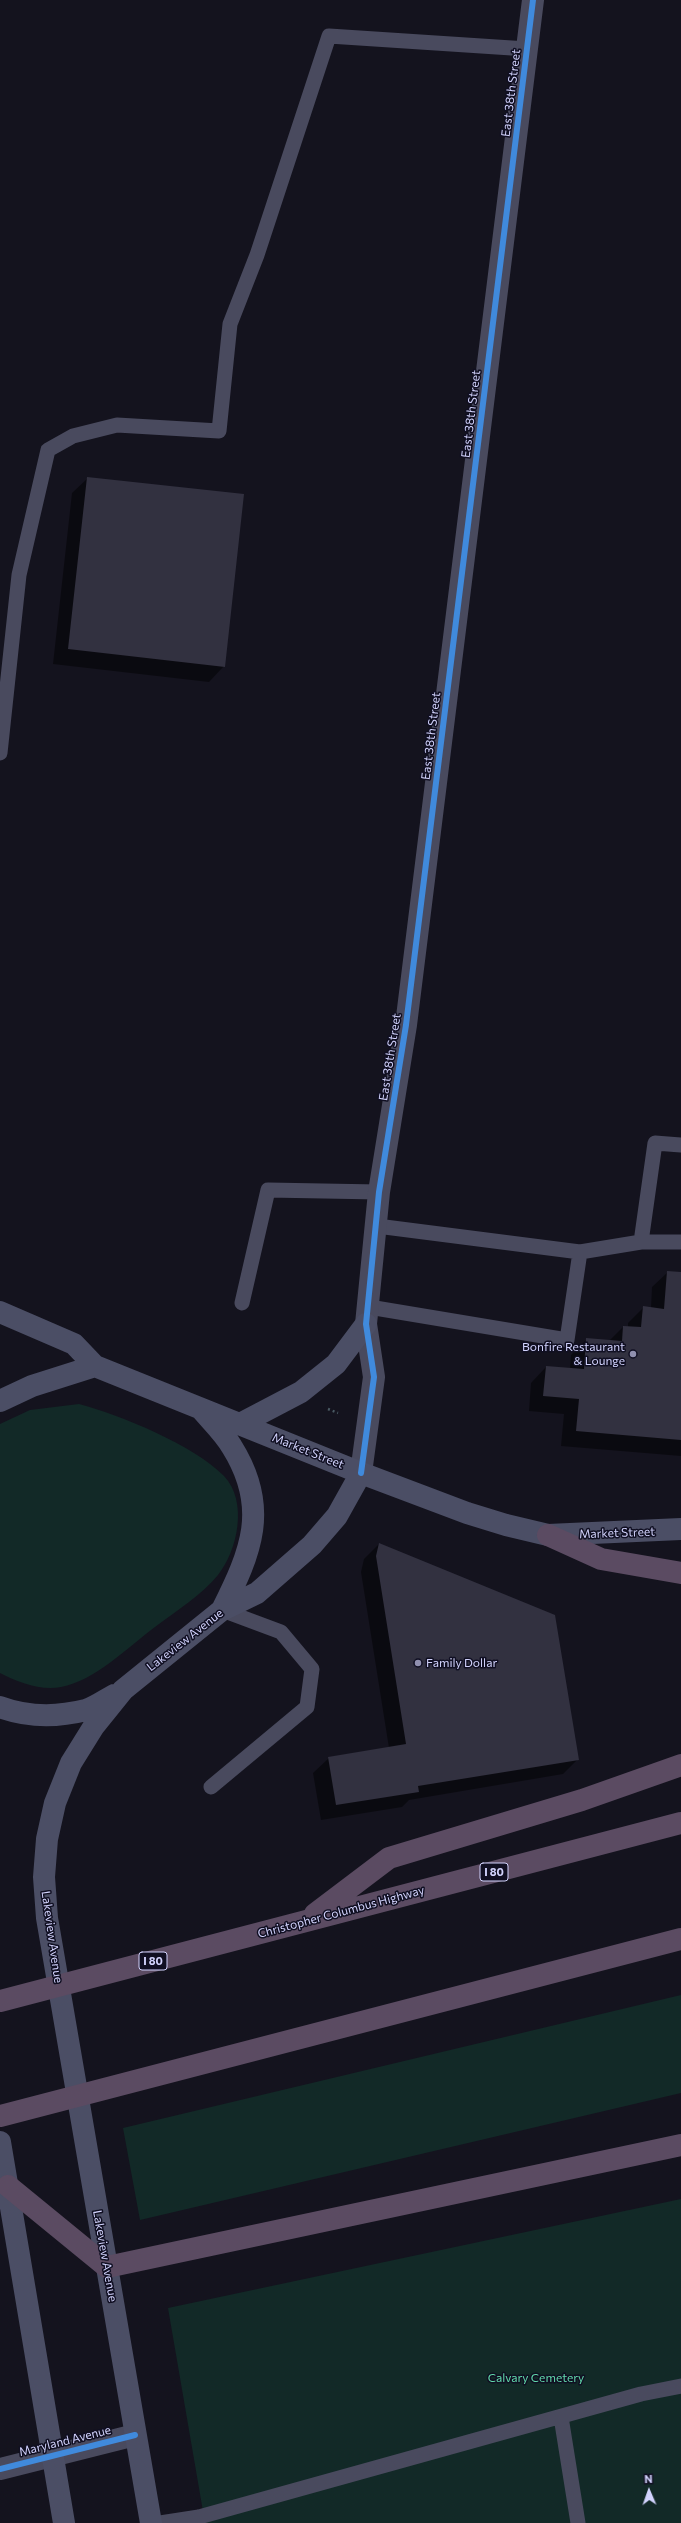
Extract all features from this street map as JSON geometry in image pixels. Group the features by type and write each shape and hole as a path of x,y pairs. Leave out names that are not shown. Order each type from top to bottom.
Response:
{"highway":[{"path":"548,1535 601,1559 627,1565 681,1573"},
{"path":"306,1921 389,1858 582,1800 681,1765"},
{"name":"Christopher Columbus Highway","path":"0,2001 681,1822"},
{"path":"0,2116 681,1938"},
{"path":"8,2186 107,2267 681,2145"}],"main road":[{"name":"Market Street","path":"0,1312 74,1344 95,1366 467,1514 548,1535 681,1529"},
{"path":"240,1424 301,1392 336,1364 368,1316"},
{"path":"0,1401 32,1386 95,1366"},
{"path":"198,1406 232,1446 247,1478 252,1505 254,1532 246,1560 222,1610"},
{"name":"Lakeview Avenue","path":"151,2523 47,1918 44,1877 46,1839 55,1803 71,1763 94,1726 123,1690 222,1610 257,1593 312,1546 337,1516 361,1473"},
{"path":"0,1707 26,1714 52,1715 87,1710 123,1690"},
{"path":"0,2142 64,2523"}],"street":[{"name":"East 38th Street","path":"361,1473 374,1377 368,1316 379,1192 406,1025 533,0"},
{"name":"Maryland Avenue","path":"0,2469 135,2435"}],"lane":[{"path":"0,753 19,575 48,450 73,436 117,426 219,431 230,324 257,255 329,36 527,50"},
{"path":"641,1242 655,1143 681,1145"},
{"path":"242,1303 268,1190 379,1192"},
{"path":"376,1226 580,1252 641,1242 681,1242"},
{"path":"368,1316 566,1340 580,1252"},
{"path":"212,1788 307,1708 312,1669 281,1632 222,1610"},
{"path":"160,2523 199,2517 641,2394 681,2386"},
{"path":"561,2417 578,2523"}],"path":[{"path":"322,1407 340,1414"}],"green space":[{"path":"79,1404 135,1423 156,1432 176,1442 211,1464 224,1476 231,1486 236,1498 238,1526 231,1552 225,1565 212,1582 197,1596 111,1662 87,1678 61,1687 37,1687 14,1680 0,1673 0,1424 30,1410"},
{"path":"681,1995 681,2093 140,2220 123,2128"},
{"name":"Calvary Cemetery","path":"681,2199 681,2523 205,2523 168,2308"}],"building":[{"path":"87,477 244,494 225,667 68,649"},
{"name":"Bonfire Restaurant & Lounge","path":"667,1271 681,1272 681,1440 576,1431 579,1399 543,1396 546,1366 584,1369 586,1338 622,1341 623,1326 641,1327 643,1306 664,1309"},
{"path":"379,1543 555,1615 579,1760 418,1786 419,1792 336,1805 328,1757 406,1744 376,1556"}],"cycle path":[{"path":"361,1473 374,1377 366,1324 379,1192 406,1025 533,0"},
{"path":"0,2469 135,2435"}],"place":[{"name":"Bonfire Restaurant & Lounge","path":"633,1354"},
{"name":"Family Dollar","path":"418,1663"}]}
